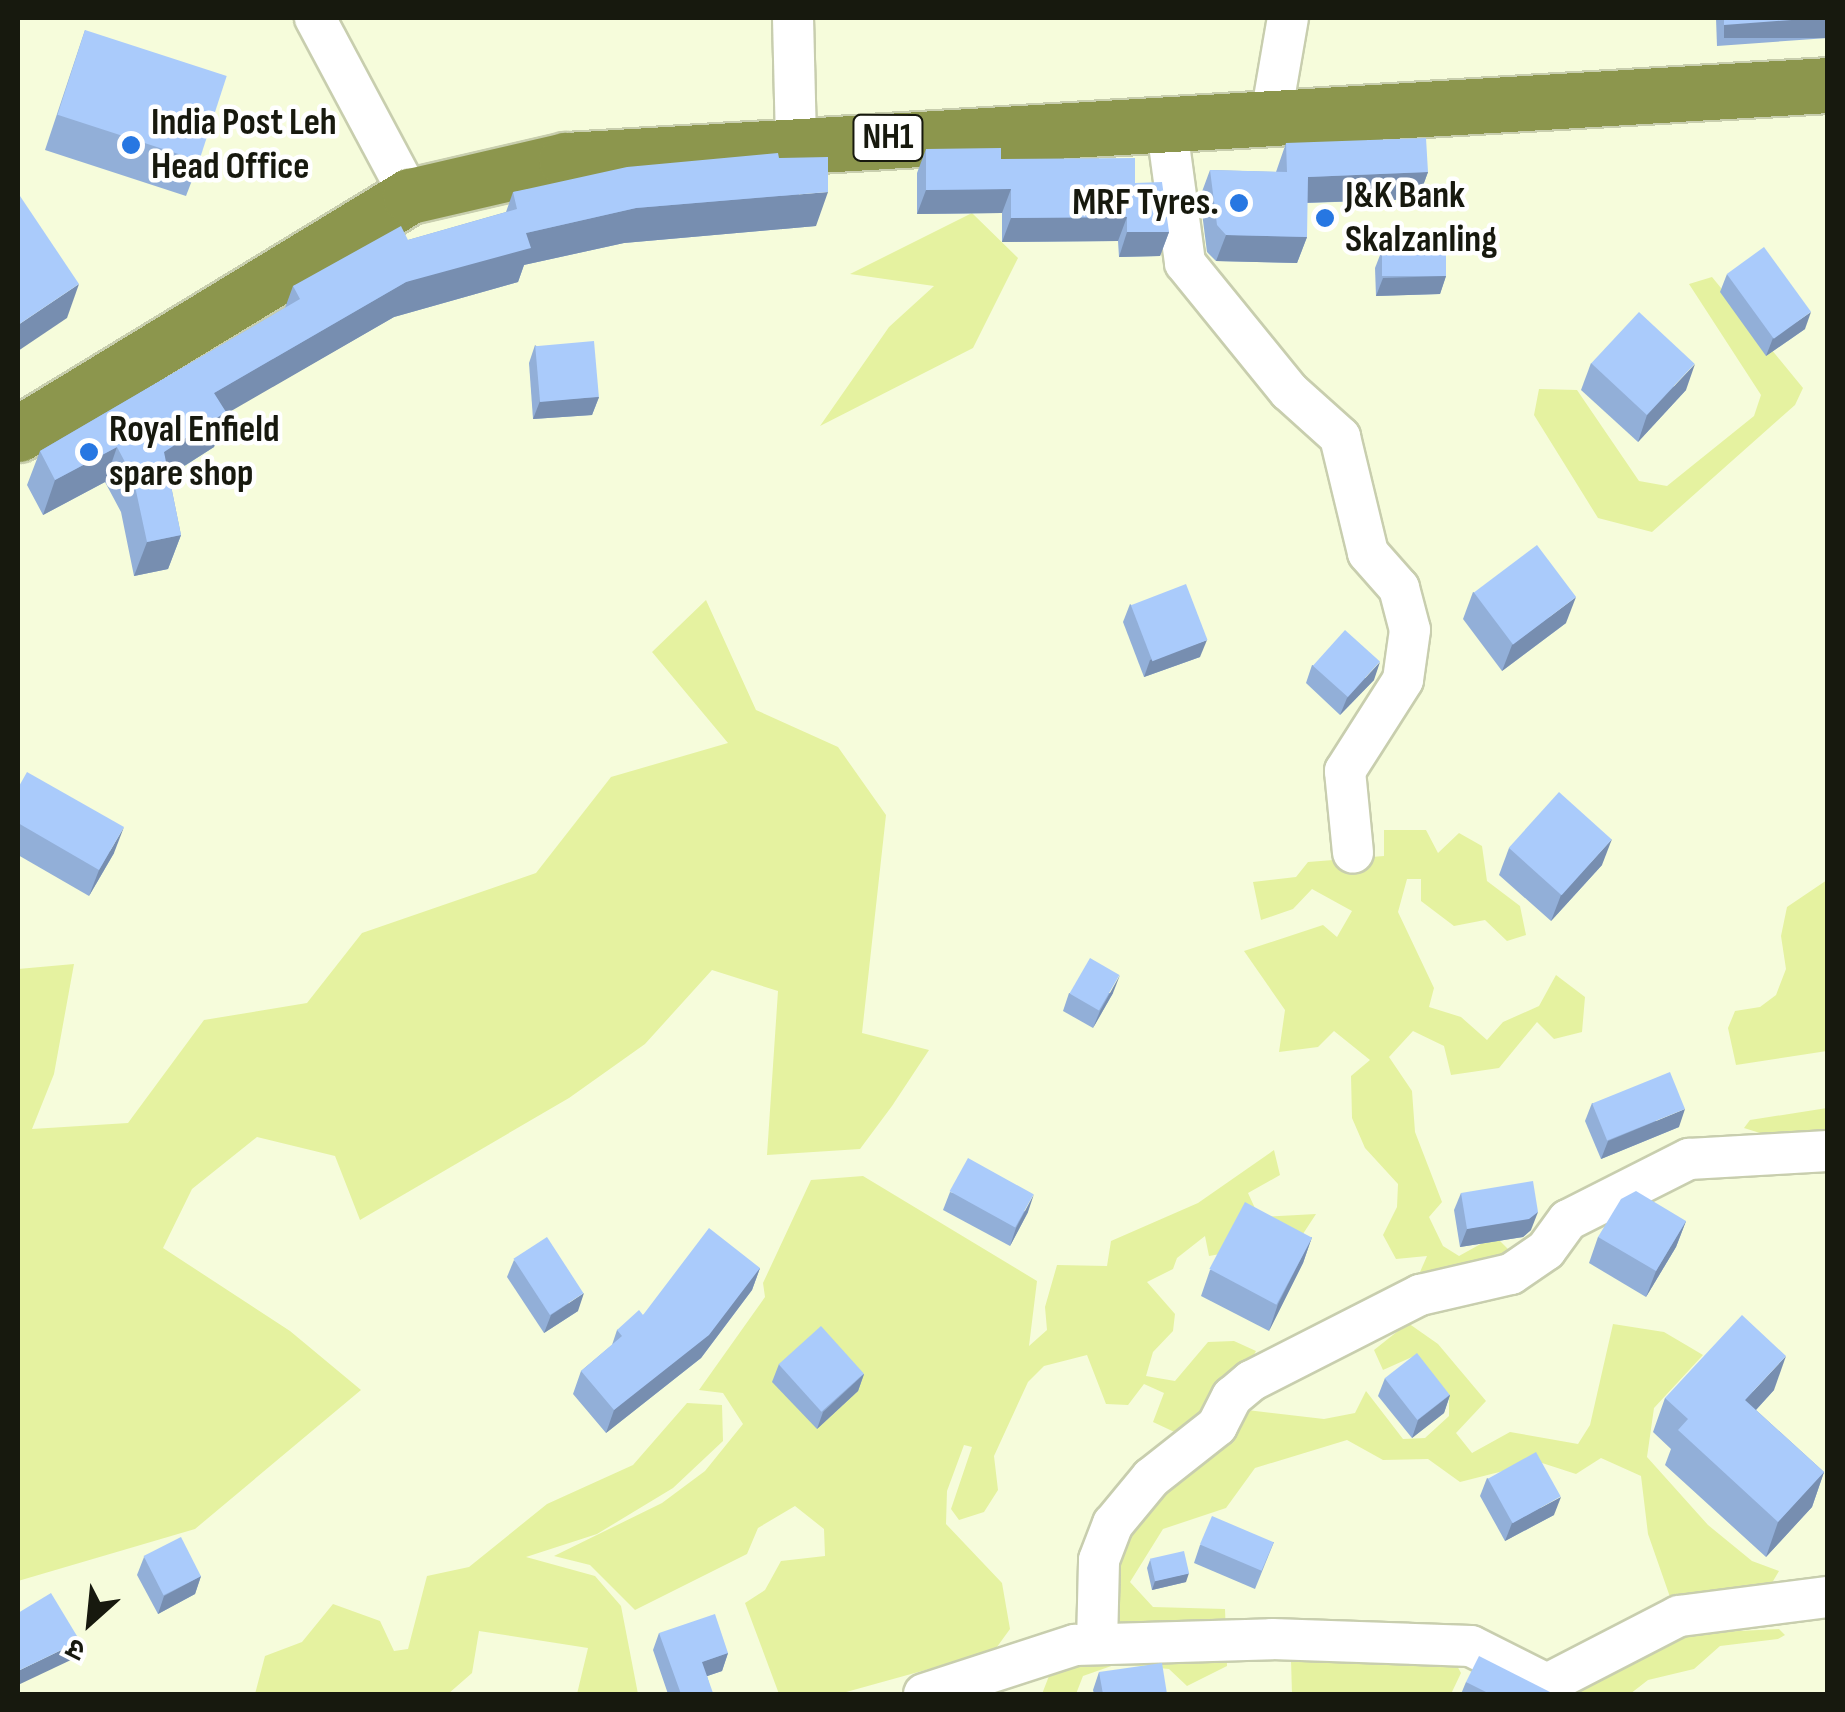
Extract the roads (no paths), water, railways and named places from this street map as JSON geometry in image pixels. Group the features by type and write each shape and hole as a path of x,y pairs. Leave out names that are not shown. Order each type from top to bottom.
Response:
{"highway":[{"name":"NH1","path":"18,434 410,196 566,160 796,143 1828,85"}],"street":[{"path":"315,18 410,196"},
{"path":"793,18 796,143"},
{"path":"1271,116 1288,18"},
{"path":"1166,122 1185,263 1289,391 1340,437 1368,553 1400,588 1410,630 1403,680 1345,771 1353,853"},
{"path":"1097,1644 1099,1560 1113,1524 1150,1478 1217,1426 1232,1397 1251,1382 1420,1295 1511,1274 1546,1250 1568,1220 1689,1159 1828,1151"},
{"path":"924,1694 1075,1645 1272,1639 1472,1646 1547,1684 1679,1616 1828,1597"}],"place":[{"name":"India Post Leh Head Office","path":"131,145"},
{"name":"MRF Tyres.","path":"1239,203"},
{"name":"J&K Bank Skalzanling","path":"1325,218"},
{"name":"Royal Enfield spare shop","path":"89,452"}]}
